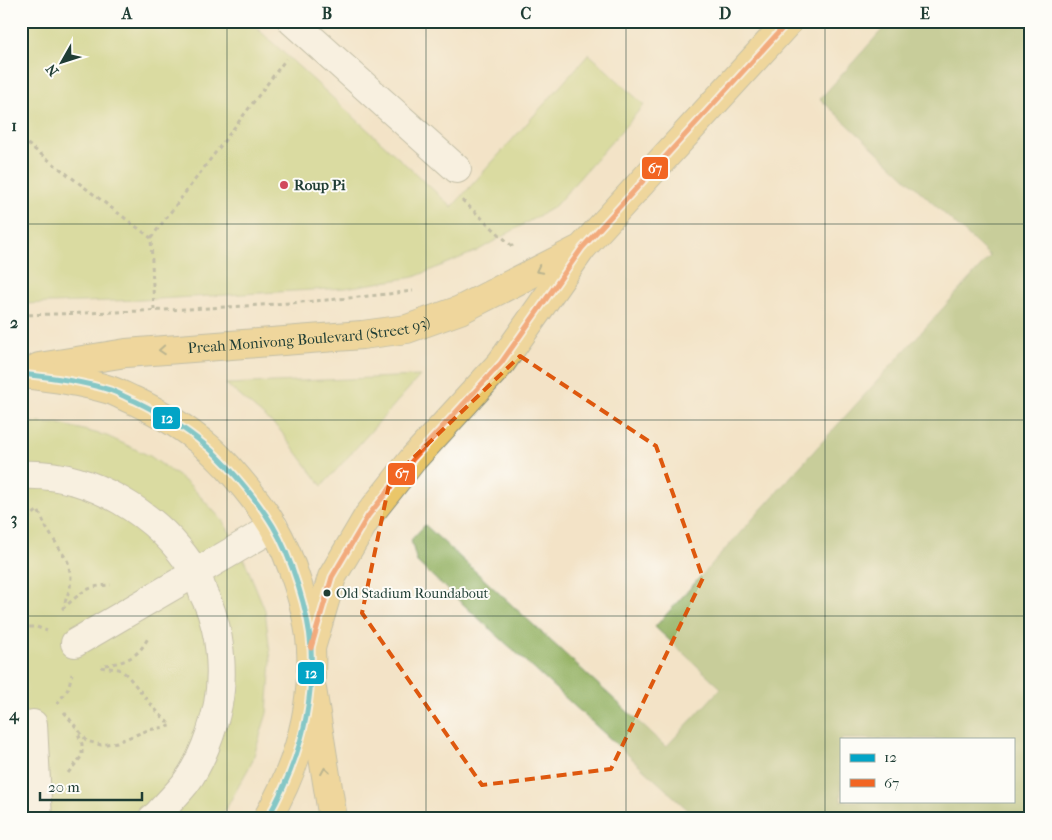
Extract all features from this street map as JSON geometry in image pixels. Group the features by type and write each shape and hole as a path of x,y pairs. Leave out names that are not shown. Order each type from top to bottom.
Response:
{"main road":[{"name":"Preah Monivong Boulevard (Street 93)","path":"310,661 332,577 368,516 414,458 501,363 582,248 789,21"},
{"name":"Preah Monivong Boulevard (Street 93)","path":"21,370 126,353 362,335 407,329 460,310 582,248"},
{"path":"21,374 59,377 112,391 162,414 206,445 245,485 274,527 292,568 302,600 333,819"},
{"path":"267,819 292,769 301,738 307,707 310,661"}],"street":[{"path":"292,21 457,169"},
{"path":"21,475 71,480 109,494 144,516 174,544 195,573 214,618 221,660 218,704 206,745 186,783 152,819"},
{"path":"75,643 274,527"},
{"path":"38,819 42,715"}],"path":[{"path":"154,310 151,238 288,56"},
{"path":"21,139 151,238"},
{"path":"461,200 512,246 505,250"},
{"path":"21,315 154,310 347,299 422,290"},
{"path":"21,524 38,510 47,529 68,562 71,576 70,588 62,609"},
{"path":"21,627 37,627 50,632"},
{"path":"64,712 88,741 102,745 117,742 148,730 171,726 127,675 119,669 97,667"},
{"path":"42,715 58,703 68,689 72,672"}],"highlighted area":[{"path":"520,356 656,446 703,578 611,769 482,785 362,613 390,480"}],"green space":[{"path":"21,21 249,21 452,207 589,54 644,105 554,207 477,251 414,277 345,288 141,300 21,304"},
{"path":"890,21 1031,21 1031,819 698,819 417,562 411,540 425,525 666,747 721,688 655,627 990,256 820,99"},
{"path":"420,376 322,486 279,429 226,384"},
{"path":"21,422 60,424 107,436 150,456 189,484 222,520 239,547 265,610 271,661 267,713 252,762 227,807 217,819 21,819"}],"transit line":[{"name":"67","path":"311,648 332,577 368,516 414,458 501,363 582,248 789,21"},
{"name":"12","path":"21,374 44,376 110,390 172,421 208,447 227,466 252,495 280,538 298,585 307,618 311,648 310,693 295,758 278,799 267,819"}],"place":[{"name":"Roup Pi","path":"284,185"},
{"name":"Old Stadium Roundabout","path":"327,593"}]}
